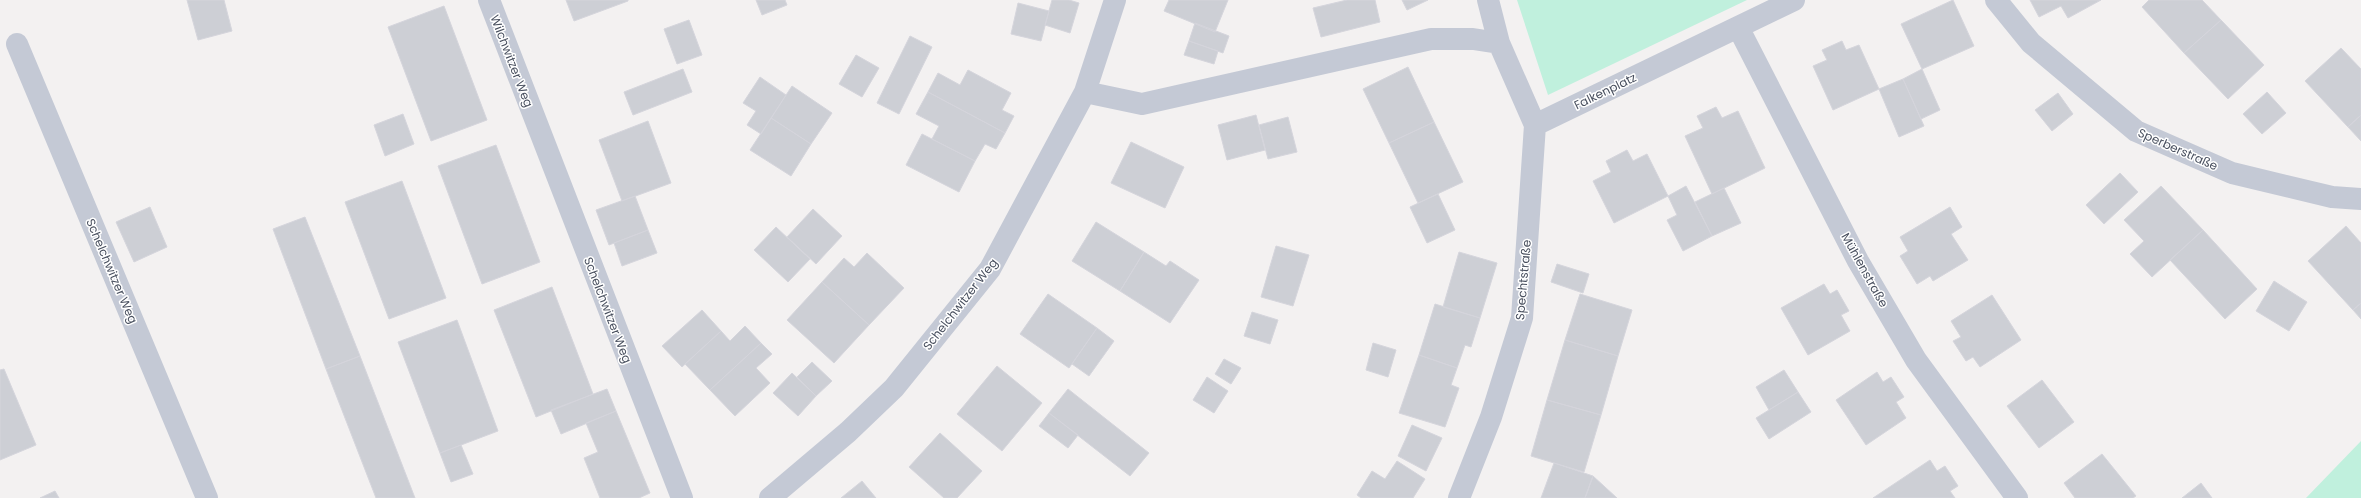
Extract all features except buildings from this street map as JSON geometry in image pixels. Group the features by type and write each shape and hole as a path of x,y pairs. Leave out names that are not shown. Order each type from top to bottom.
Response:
{"street":[{"name":"Wilchwitzer Weg","path":"489,0 535,121"},
{"name":"Schelchwitzer Weg","path":"770,498 848,432 894,388 990,269 1085,92 1115,0"},
{"path":"1488,0 1499,44 1535,125"},
{"name":"Falkenplatz","path":"1535,125 1794,0"},
{"name":"Sperberstraße","path":"1996,0 2031,43 2136,131 2232,173 2332,197 2361,199"},
{"name":"Mühlenstraße","path":"1738,27 1858,261 1916,360 2017,498"},
{"path":"1085,92 1142,104 1431,39 1473,39 1499,44"},
{"name":"Schelchwitzer Weg","path":"17,44 207,498"},
{"name":"Schelchwitzer Weg","path":"535,121 682,498"},
{"name":"Spechtstraße","path":"1459,498 1491,417 1522,318 1535,125"}],"green space":[{"path":"1517,0 1747,0 1548,95"},
{"path":"2361,441 2361,498 2306,498"}]}
